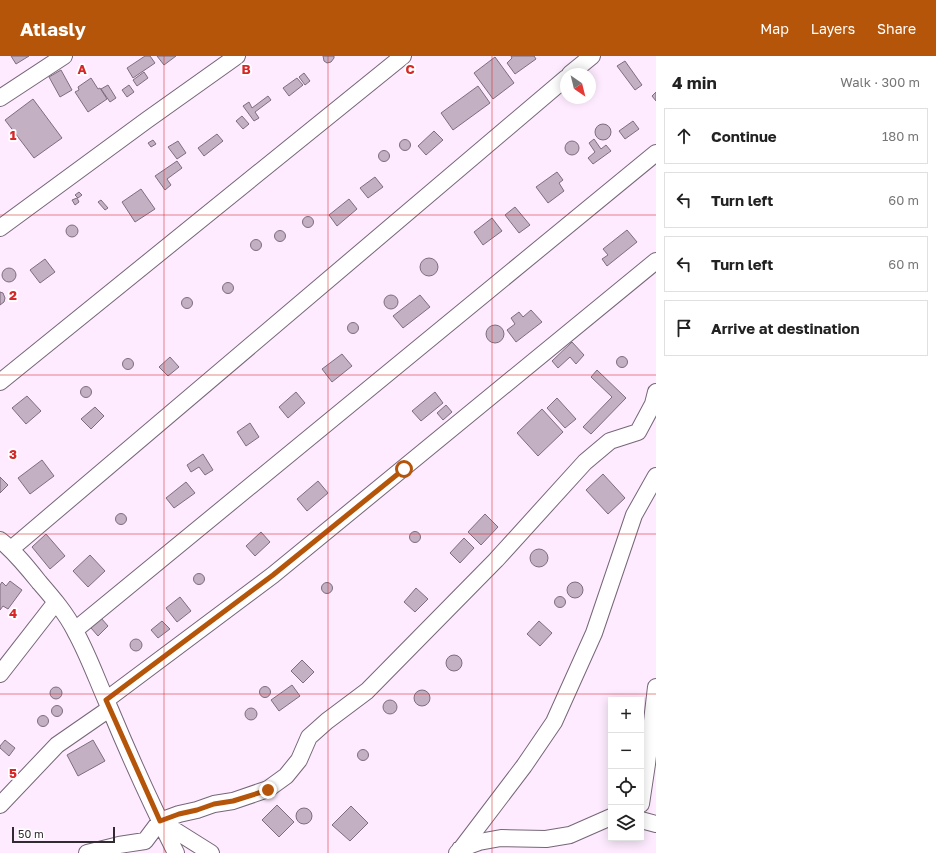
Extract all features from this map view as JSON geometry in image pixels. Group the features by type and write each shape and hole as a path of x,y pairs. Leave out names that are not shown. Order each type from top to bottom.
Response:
{"street":[{"path":"0,98 64,56"},
{"path":"0,228 237,56"},
{"path":"0,382 403,56"},
{"path":"577,68 592,56"},
{"path":"176,853 160,821 75,630 56,602 5,544 560,83"},
{"path":"75,630 656,153"},
{"path":"0,806 57,745 273,575 656,261"},
{"path":"638,432 653,404 656,392"},
{"path":"87,853 119,845 140,847 160,821 179,814 214,804 233,801 268,790 286,776 299,760 309,737 327,721 367,691 496,560 585,462 610,441 638,432 656,421"},
{"path":"456,852 524,766 554,722 594,633 634,515 656,476"},
{"path":"0,674 56,602"},
{"path":"644,784 656,687"},
{"path":"456,852 479,842 501,838 546,839 570,835 608,818"},
{"path":"160,821 211,853"},
{"path":"644,821 656,824"}],"building":[{"path":"11,56 29,56 16,64"},
{"path":"145,56 150,56 155,63 133,78 127,68"},
{"path":"157,56 176,56 164,65"},
{"path":"323,56 334,56 334,58 331,62 327,63 324,61"},
{"path":"511,56 534,56 536,59 515,74 507,63 512,58"},
{"path":"495,57 514,83 493,99 474,73"},
{"path":"625,61 642,85 635,90 617,66"},
{"path":"61,70 72,90 60,97 49,77"},
{"path":"144,72 148,78 137,86 133,80"},
{"path":"304,73 310,81 305,85 299,77"},
{"path":"91,78 107,99 88,112 75,92 79,90 78,87"},
{"path":"297,78 303,85 289,96 283,88"},
{"path":"108,85 116,98 110,102 101,89"},
{"path":"129,85 134,92 127,97 122,90"},
{"path":"478,86 490,103 453,130 441,113"},
{"path":"656,92 656,101 652,96"},
{"path":"268,96 271,100 255,112 259,118 254,121 243,106 249,102 252,108"},
{"path":"33,99 62,138 34,158 5,120"},
{"path":"242,116 249,124 243,129 236,121"},
{"path":"633,121 639,129 625,139 619,131"},
{"path":"603,124 610,129 611,132 606,139 603,140 596,135 595,132 600,125"},
{"path":"434,131 443,140 426,155 418,146"},
{"path":"217,134 223,141 204,156 198,148"},
{"path":"405,139 409,141 411,145 409,149 405,151 401,149 399,145 401,141"},
{"path":"594,139 601,149 606,145 611,151 593,164 588,158 595,152 589,143"},
{"path":"153,140 156,144 151,147 148,143"},
{"path":"178,141 186,153 177,159 168,147"},
{"path":"572,141 577,143 579,148 577,153 572,155 567,153 565,148 567,143"},
{"path":"384,150 388,152 390,156 388,160 384,162 380,160 378,156 380,152"},
{"path":"177,161 182,168 167,179 171,185 165,190 155,176"},
{"path":"557,172 563,180 559,183 564,191 548,203 536,187"},
{"path":"375,177 383,187 368,198 360,188"},
{"path":"141,189 155,209 135,222 122,202"},
{"path":"79,192 82,195 78,198 75,195"},
{"path":"77,198 79,202 75,205 72,200"},
{"path":"349,199 357,209 337,226 329,215"},
{"path":"101,200 108,208 105,210 98,202"},
{"path":"515,207 530,225 519,233 505,215"},
{"path":"308,216 312,218 314,222 312,226 308,228 304,226 302,222 304,218"},
{"path":"492,218 502,231 483,245 474,232"},
{"path":"72,225 76,227 78,231 76,235 72,237 68,235 66,231 68,227"},
{"path":"280,230 284,232 286,236 284,240 280,242 276,240 274,236 276,232"},
{"path":"627,230 637,242 607,266 602,259 608,255 603,249"},
{"path":"256,239 260,241 262,245 260,249 256,251 252,249 250,245 252,241"},
{"path":"429,258 433,259 437,263 437,271 433,275 429,276 425,275 421,271 420,267 421,263 425,259"},
{"path":"45,259 55,272 40,283 30,270"},
{"path":"6,268 12,268 16,272 16,278 12,282 6,282 2,278 2,272"},
{"path":"228,282 232,284 234,288 232,292 228,294 224,292 222,288 224,284"},
{"path":"0,292 3,293 5,298 4,302 0,305"},
{"path":"391,295 396,297 398,302 396,307 391,309 386,307 384,302 386,297"},
{"path":"420,295 430,307 403,328 393,316"},
{"path":"187,297 191,299 193,303 191,307 187,309 183,307 181,303 183,299"},
{"path":"531,310 542,322 516,342 507,330 515,324 511,318 519,312 523,317"},
{"path":"353,322 357,324 359,328 357,332 353,334 349,332 347,328 349,324"},
{"path":"491,325 499,325 504,330 502,341 499,343 491,343 486,338 486,330"},
{"path":"572,342 584,355 576,364 570,357 558,368 552,361"},
{"path":"342,354 352,366 332,382 322,369"},
{"path":"622,356 626,358 628,362 626,366 622,368 618,366 616,362 618,358"},
{"path":"170,357 179,367 168,376 159,367"},
{"path":"128,358 132,360 134,364 132,368 128,370 124,368 122,364 124,360"},
{"path":"597,370 626,398 591,434 583,427 612,397 591,377"},
{"path":"86,386 90,388 92,392 90,396 86,398 82,396 80,392 82,388"},
{"path":"296,392 305,403 288,418 279,407"},
{"path":"435,392 443,403 421,421 412,411"},
{"path":"27,396 41,411 26,424 12,408"},
{"path":"557,398 576,419 565,428 547,408"},
{"path":"446,405 452,412 443,420 437,413"},
{"path":"95,407 104,416 91,429 81,419"},
{"path":"542,409 563,432 538,456 517,433"},
{"path":"250,423 259,437 246,446 237,432"},
{"path":"203,454 213,470 205,475 199,467 191,472 187,465"},
{"path":"42,460 54,476 30,494 18,478"},
{"path":"603,474 625,498 608,514 586,490"},
{"path":"0,477 8,485 0,493"},
{"path":"318,481 328,493 307,511 297,499"},
{"path":"186,482 195,493 174,508 166,498"},
{"path":"121,513 125,515 127,519 125,523 121,525 117,523 115,519 117,515"},
{"path":"485,514 498,527 481,545 468,532"},
{"path":"415,531 419,533 421,537 419,541 415,543 411,541 409,537 411,533"},
{"path":"261,532 270,542 255,556 246,546"},
{"path":"46,534 65,556 50,569 32,547"},
{"path":"464,538 474,548 460,563 450,553"},
{"path":"539,549 545,552 548,558 545,564 539,567 533,564 530,558 533,552"},
{"path":"90,555 105,571 88,587 73,571"},
{"path":"199,573 203,575 205,579 203,583 199,585 195,583 193,579 195,575"},
{"path":"10,581 22,590 8,609 3,606 0,610 0,585 2,582 6,586"},
{"path":"327,582 331,584 333,588 331,592 327,594 323,592 321,588 323,584"},
{"path":"575,582 581,584 583,590 581,596 575,598 569,596 567,590 569,584"},
{"path":"416,588 428,599 415,612 404,602"},
{"path":"560,596 564,598 566,602 564,606 560,608 556,606 554,602 556,598"},
{"path":"180,597 191,611 177,622 166,608"},
{"path":"101,618 108,626 98,636 91,628"},
{"path":"162,621 170,629 158,638 151,630"},
{"path":"539,621 552,633 540,646 527,634"},
{"path":"138,639 141,640 141,650 134,651 131,650 130,643 131,640"},
{"path":"451,655 457,655 462,660 460,669 457,671 451,671 446,666 446,660"},
{"path":"302,660 314,672 303,683 291,671"},
{"path":"292,685 300,696 279,711 271,700"},
{"path":"265,686 269,688 271,692 269,696 265,698 261,696 259,692 261,688"},
{"path":"58,687 61,688 61,698 54,699 51,698 50,691 51,688"},
{"path":"422,690 429,695 430,698 425,705 422,706 415,701 414,698 419,691"},
{"path":"390,700 395,702 397,707 395,712 390,714 385,712 383,707 385,702"},
{"path":"57,705 61,707 63,711 61,715 57,717 53,715 51,711 53,707"},
{"path":"253,708 256,709 256,719 249,720 246,719 245,712 246,709"},
{"path":"43,715 47,717 49,721 47,725 43,727 39,725 37,721 39,717"},
{"path":"5,740 15,748 9,756 0,748"},
{"path":"93,740 105,761 78,776 67,755"},
{"path":"361,750 365,750 367,751 367,759 361,760 358,757 358,753"},
{"path":"277,805 294,822 279,837 262,820"},
{"path":"351,806 368,823 350,841 332,825"},
{"path":"304,808 311,813 312,816 307,823 304,824 297,819 296,816 301,809"}],"route":[{"path":"268,790 233,801 214,804 179,814 160,821 106,700 273,575 404,469"}]}
